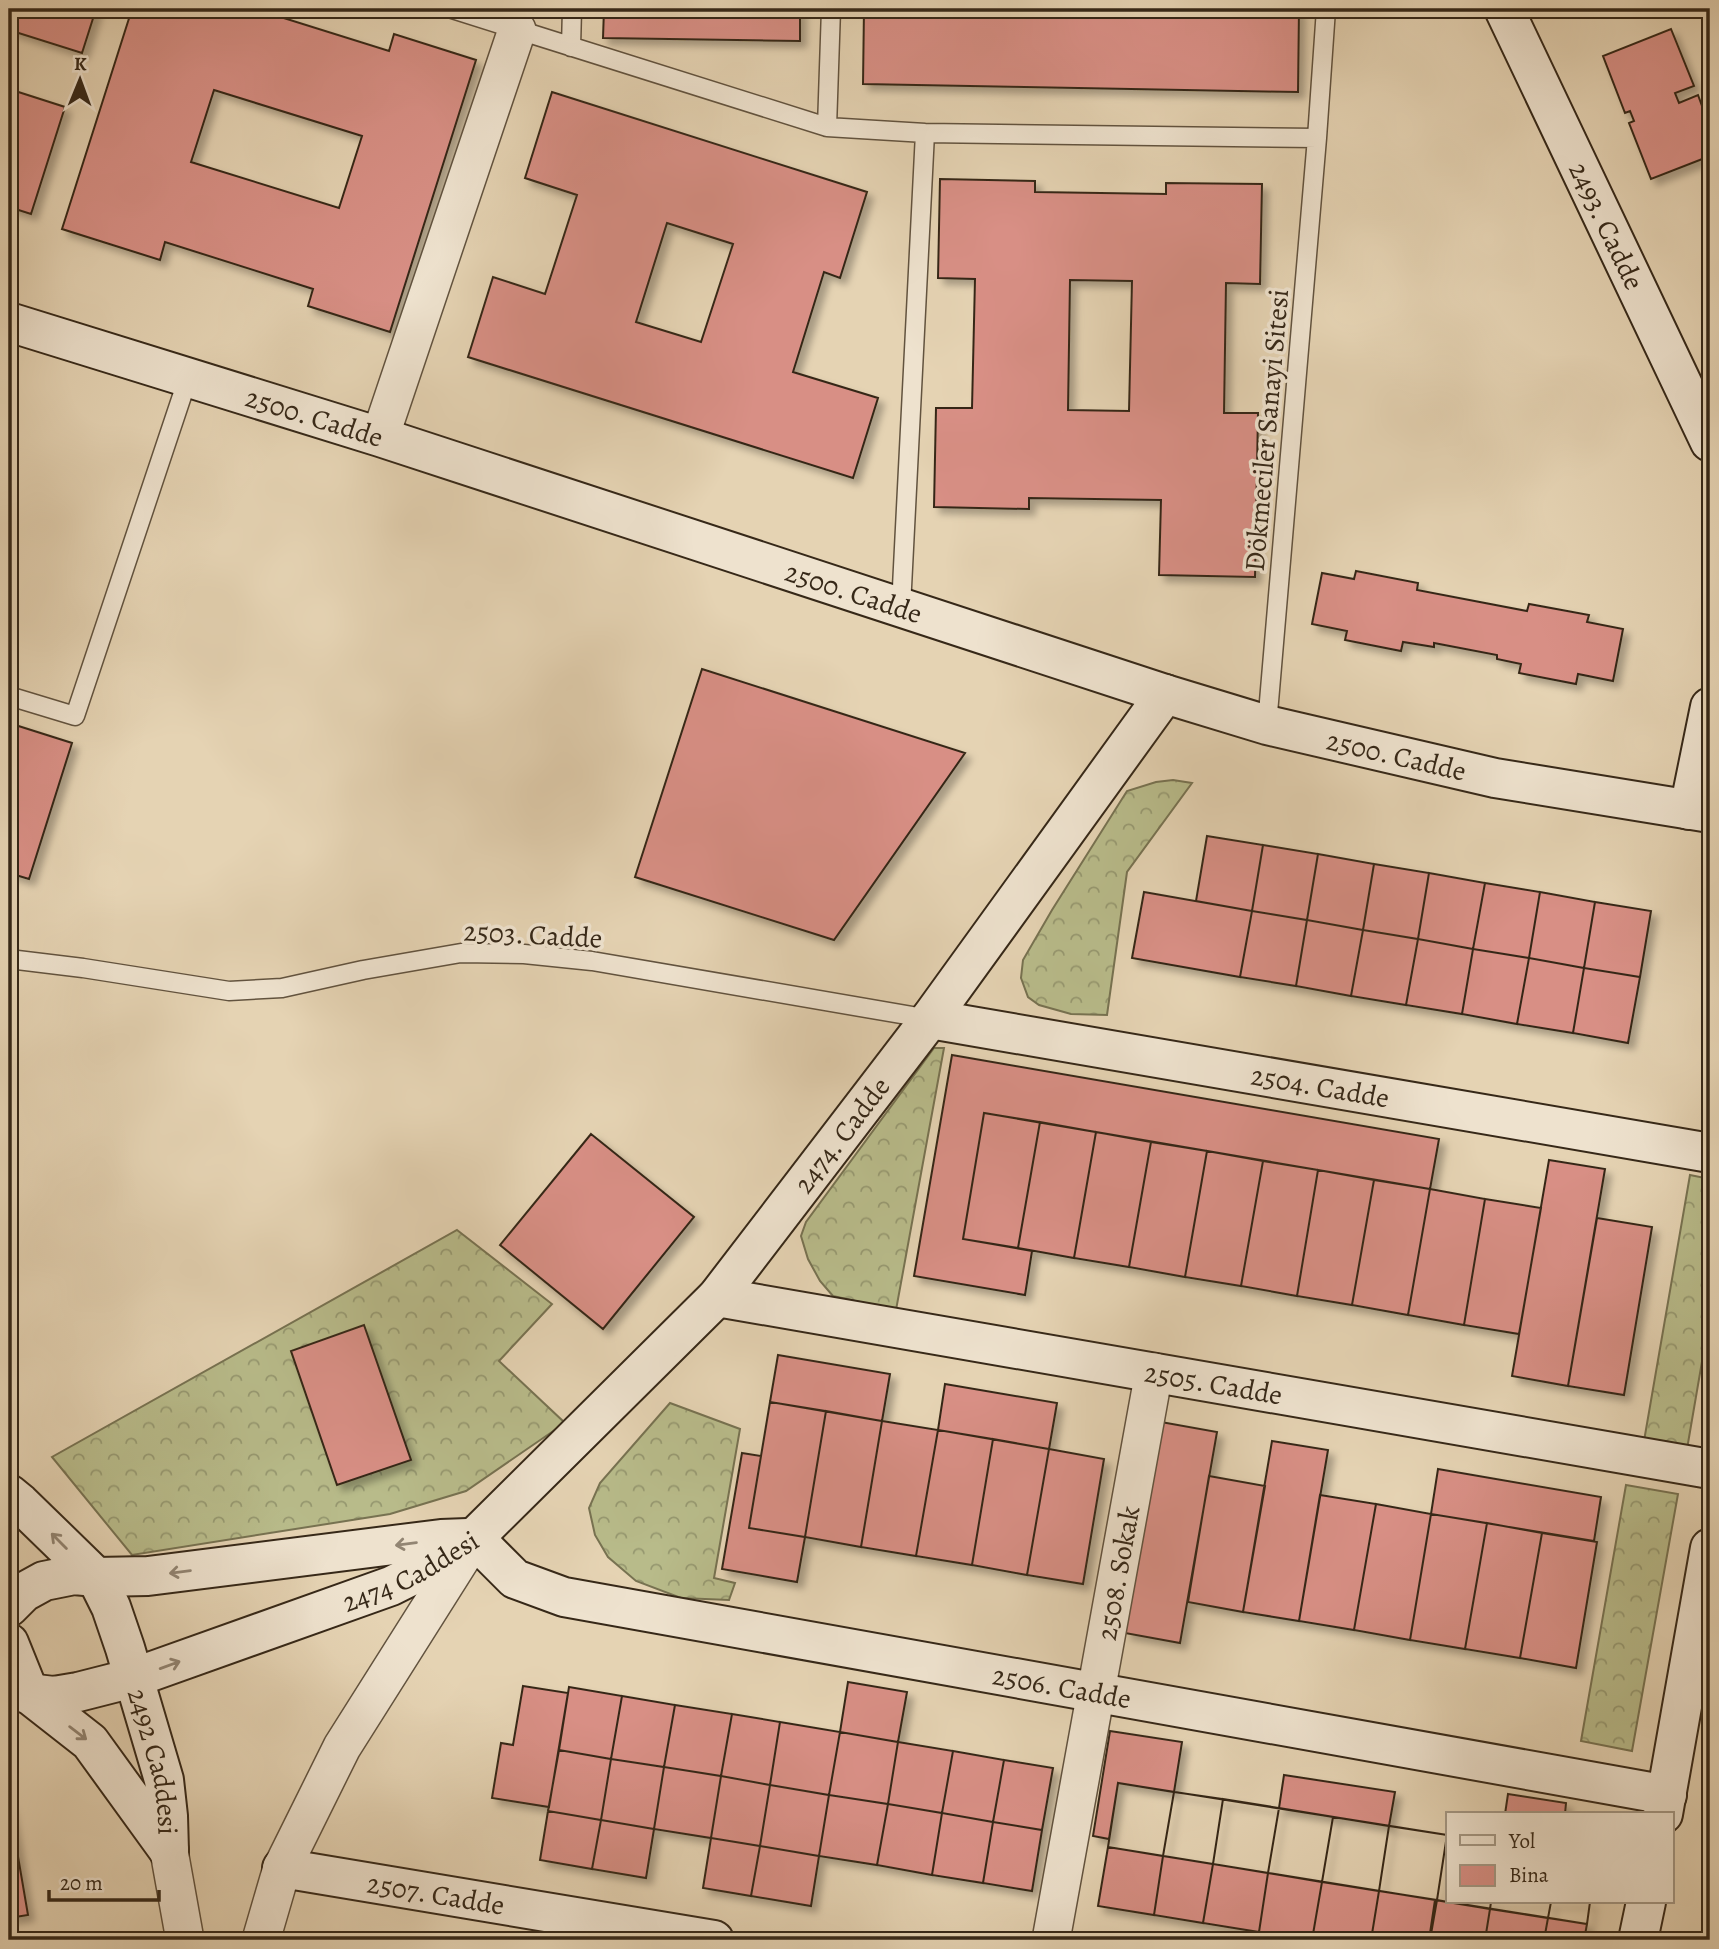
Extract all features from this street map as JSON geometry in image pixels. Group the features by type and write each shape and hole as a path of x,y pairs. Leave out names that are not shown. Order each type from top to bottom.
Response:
{"street":[{"name":"2493. Cadde","path":"1504,9 1710,442"},
{"path":"380,437 517,30"},
{"name":"2500. Cadde","path":"9,322 380,437 1267,725 1495,778 1700,812"},
{"name":"2474. Cadde","path":"474,1538 718,1297 930,1020 1165,694"},
{"path":"1700,812 1710,707"},
{"name":"2504. Cadde","path":"930,1020 1710,1153"},
{"name":"2505. Cadde","path":"718,1297 1710,1469"},
{"name":"2508. Sokak","path":"1051,1940 1154,1372"},
{"name":"2492 Caddesi","path":"9,1494 96,1577 114,1616 164,1780 169,1851"},
{"path":"261,1940 282,1868 342,1746 474,1538"},
{"name":"2474 Caddesi","path":"9,1607 24,1592 44,1581 74,1575 148,1576 441,1539 474,1538"},
{"name":"2474 Caddesi","path":"20,1693 54,1696 133,1678 391,1586 423,1570 474,1538"},
{"name":"2506. Cadde","path":"474,1538 514,1579 564,1597 1096,1692 1665,1805"},
{"path":"1665,1805 1710,1548"},
{"name":"2492 Caddesi","path":"9,1643 20,1693 90,1742 169,1851"},
{"path":"169,1851 185,1940"},
{"name":"2507. Cadde","path":"282,1868 714,1940"},
{"path":"1638,1940 1646,1904"}],"lane":[{"path":"452,9 827,127 925,133 1317,138"},
{"path":"571,47 572,9"},
{"path":"827,127 831,9"},
{"name":"Dökmeciler Sanayi Sitesi","path":"1267,725 1326,9"},
{"path":"901,607 925,133"},
{"path":"9,696 75,716 188,378"},
{"name":"2503. Cadde","path":"9,959 229,991 282,988 363,970 461,953 524,954 592,961 930,1020"}],"green space":[{"path":"1173,780 1192,783 1127,872 1107,1015 1071,1014 1039,1005 1028,997 1021,978 1023,960 1052,910 1127,791"},
{"path":"934,1048 944,1048 896,1310 833,1296 820,1281 808,1259 801,1236 806,1222"},
{"path":"1690,1175 1710,1179 1710,1315 1687,1449 1644,1441"},
{"path":"457,1230 552,1304 499,1361 565,1423 466,1491 390,1514 132,1555 52,1457"},
{"path":"670,1403 740,1429 714,1578 735,1583 729,1600 681,1598 636,1581 608,1557 595,1535 589,1508 600,1483"},
{"path":"1626,1485 1678,1494 1632,1751 1581,1741"}],"building":[{"path":"9,9 96,9 82,53 9,30"},
{"path":"132,9 255,9 389,51 394,34 476,60 390,332 308,306 313,289 165,242 160,260 62,229","holes":["214,90 362,136 339,208 191,162"]},
{"path":"604,9 800,9 800,41 603,38"},
{"path":"864,9 1299,9 1298,92 863,84"},
{"path":"1671,29 1694,86 1675,93 1679,103 1698,95 1710,128 1710,156 1651,179 1629,123 1634,121 1630,111 1625,113 1603,56"},
{"path":"9,89 65,107 31,214 9,207"},
{"path":"552,92 867,192 840,278 824,272 793,372 878,398 853,478 468,357 493,277 545,294 577,195 525,178","holes":["667,223 733,244 701,342 636,322"]},
{"path":"940,179 1035,181 1035,192 1166,194 1166,183 1262,184 1260,284 1226,283 1224,413 1258,413 1255,577 1159,575 1161,500 1029,498 1029,509 934,507 936,408 972,408 975,279 938,278","holes":["1070,280 1132,281 1129,411 1068,410"]},
{"path":"1356,571 1418,583 1417,590 1527,611 1529,604 1589,615 1587,622 1623,629 1613,681 1578,674 1576,684 1519,673 1521,664 1497,659 1497,655 1434,643 1434,647 1403,642 1401,651 1345,640 1347,631 1312,624 1322,573 1354,579"},
{"path":"702,669 965,753 834,940 635,877"},
{"path":"9,723 72,743 29,879 9,873"},
{"path":"1207,836 1263,845 1252,911 1196,901"},
{"path":"1263,845 1318,854 1307,920 1252,911"},
{"path":"1318,854 1374,864 1363,930 1307,920"},
{"path":"1374,864 1429,873 1418,939 1363,930"},
{"path":"1429,873 1485,883 1473,949 1418,939"},
{"path":"1485,883 1540,892 1529,958 1473,949"},
{"path":"1144,892 1252,911 1240,977 1132,958"},
{"path":"1540,892 1595,902 1584,968 1529,958"},
{"path":"1595,902 1651,911 1640,977 1584,968"},
{"path":"1252,911 1307,920 1296,986 1240,977"},
{"path":"1307,920 1363,930 1351,996 1296,986"},
{"path":"1363,930 1418,939 1406,1005 1351,996"},
{"path":"1418,939 1473,949 1462,1014 1406,1005"},
{"path":"1473,949 1529,958 1517,1024 1462,1014"},
{"path":"1529,958 1584,968 1573,1033 1517,1024"},
{"path":"1584,968 1640,977 1628,1043 1573,1033"},
{"path":"952,1055 1439,1139 1430,1189 984,1113 963,1239 1032,1251 1025,1295 914,1276"},
{"path":"984,1113 1040,1122 1018,1248 963,1239"},
{"path":"1040,1122 1096,1132 1074,1258 1018,1248"},
{"path":"1096,1132 1151,1142 1129,1267 1074,1258"},
{"path":"591,1134 694,1217 603,1329 500,1245"},
{"path":"1151,1142 1207,1151 1185,1277 1129,1267"},
{"path":"1207,1151 1263,1161 1241,1286 1185,1277"},
{"path":"1549,1160 1605,1169 1568,1386 1512,1376"},
{"path":"1263,1161 1318,1170 1297,1296 1241,1286"},
{"path":"1318,1170 1374,1180 1352,1305 1297,1296"},
{"path":"1374,1180 1430,1189 1408,1315 1352,1305"},
{"path":"1430,1189 1485,1199 1464,1325 1408,1315"},
{"path":"1485,1199 1541,1208 1519,1334 1464,1325"},
{"path":"1597,1218 1652,1227 1624,1395 1568,1386"},
{"path":"364,1325 411,1460 337,1485 291,1351"},
{"path":"778,1355 890,1374 882,1421 770,1402"},
{"path":"945,1384 1057,1403 1049,1449 938,1430"},
{"path":"770,1402 826,1411 805,1537 749,1528"},
{"path":"826,1411 882,1421 861,1547 805,1537"},
{"path":"882,1421 938,1430 916,1556 861,1547"},
{"path":"1161,1422 1217,1432 1180,1643 1125,1633"},
{"path":"938,1430 993,1439 972,1565 916,1556"},
{"path":"993,1439 1049,1449 1027,1575 972,1565"},
{"path":"1272,1441 1328,1450 1299,1621 1243,1612"},
{"path":"1049,1449 1104,1459 1083,1584 1027,1575"},
{"path":"742,1453 761,1456 749,1528 805,1537 797,1582 722,1569"},
{"path":"1438,1469 1601,1497 1594,1541 1431,1514"},
{"path":"1209,1476 1265,1486 1243,1612 1188,1602"},
{"path":"1320,1495 1376,1504 1354,1630 1299,1621"},
{"path":"1376,1504 1431,1514 1410,1640 1354,1630"},
{"path":"1431,1514 1487,1523 1465,1649 1410,1640"},
{"path":"1487,1523 1542,1533 1520,1658 1465,1649"},
{"path":"1542,1533 1597,1542 1576,1668 1520,1658"},
{"path":"848,1682 907,1692 898,1742 840,1732"},
{"path":"523,1686 568,1693 549,1807 492,1798 501,1743 513,1745"},
{"path":"569,1687 622,1696 611,1759 559,1750"},
{"path":"622,1696 675,1705 664,1767 611,1759"},
{"path":"675,1705 732,1714 721,1776 664,1767"},
{"path":"732,1714 780,1722 770,1785 721,1776"},
{"path":"780,1722 840,1732 829,1795 770,1785"},
{"path":"1110,1731 1182,1742 1174,1792 1118,1783 1109,1839 1093,1836"},
{"path":"840,1732 898,1742 888,1804 829,1795"},
{"path":"898,1742 953,1751 942,1813 888,1804"},
{"path":"559,1750 611,1759 601,1820 548,1811"},
{"path":"953,1751 1004,1760 993,1822 942,1813"},
{"path":"611,1759 664,1767 654,1829 601,1820"},
{"path":"1004,1760 1053,1768 1042,1830 993,1822"},
{"path":"664,1767 721,1776 711,1838 654,1829"},
{"path":"1284,1775 1395,1792 1389,1826 1279,1808"},
{"path":"721,1776 770,1785 760,1846 711,1838"},
{"path":"1118,1783 1446,1835 1446,1902 1108,1847"},
{"path":"1118,1783 1174,1792 1163,1856 1108,1847"},
{"path":"770,1785 829,1795 819,1856 760,1846"},
{"path":"1174,1792 1223,1799 1213,1864 1163,1856"},
{"path":"1508,1794 1566,1803 1565,1812 1505,1812"},
{"path":"829,1795 888,1804 877,1865 819,1856"},
{"path":"1223,1799 1279,1808 1268,1873 1213,1864"},
{"path":"9,1804 28,1915 9,1918"},
{"path":"888,1804 942,1813 932,1875 877,1865"},
{"path":"1279,1808 1333,1817 1322,1882 1268,1873"},
{"path":"548,1811 601,1820 592,1869 540,1860"},
{"path":"942,1813 993,1822 983,1883 932,1875"},
{"path":"1333,1817 1389,1826 1379,1891 1322,1882"},
{"path":"601,1820 654,1829 646,1878 592,1869"},
{"path":"993,1822 1042,1830 1032,1891 983,1883"},
{"path":"1389,1826 1446,1835 1437,1900 1379,1891"},
{"path":"711,1838 760,1846 751,1896 703,1888"},
{"path":"1446,1842 1446,1902 1437,1900"},
{"path":"760,1846 819,1856 811,1906 751,1896"},
{"path":"1108,1847 1163,1856 1154,1915 1098,1906"},
{"path":"1163,1856 1213,1864 1203,1923 1154,1915"},
{"path":"1213,1864 1268,1873 1259,1932 1203,1923"},
{"path":"1268,1873 1322,1882 1312,1940 1259,1932"},
{"path":"1322,1882 1379,1891 1371,1940 1312,1940"},
{"path":"1379,1891 1437,1900 1430,1940 1371,1940"},
{"path":"1435,1900 1446,1904 1490,1909 1485,1940 1429,1940"},
{"path":"1461,1904 1491,1904 1490,1909"},
{"path":"1462,1904 1590,1904 1587,1924"},
{"path":"1491,1904 1551,1904 1548,1918 1490,1909"},
{"path":"1551,1904 1590,1904 1587,1924 1548,1918"},
{"path":"1490,1909 1548,1918 1544,1940 1485,1940"},
{"path":"1548,1918 1587,1924 1584,1940 1544,1940"}]}
